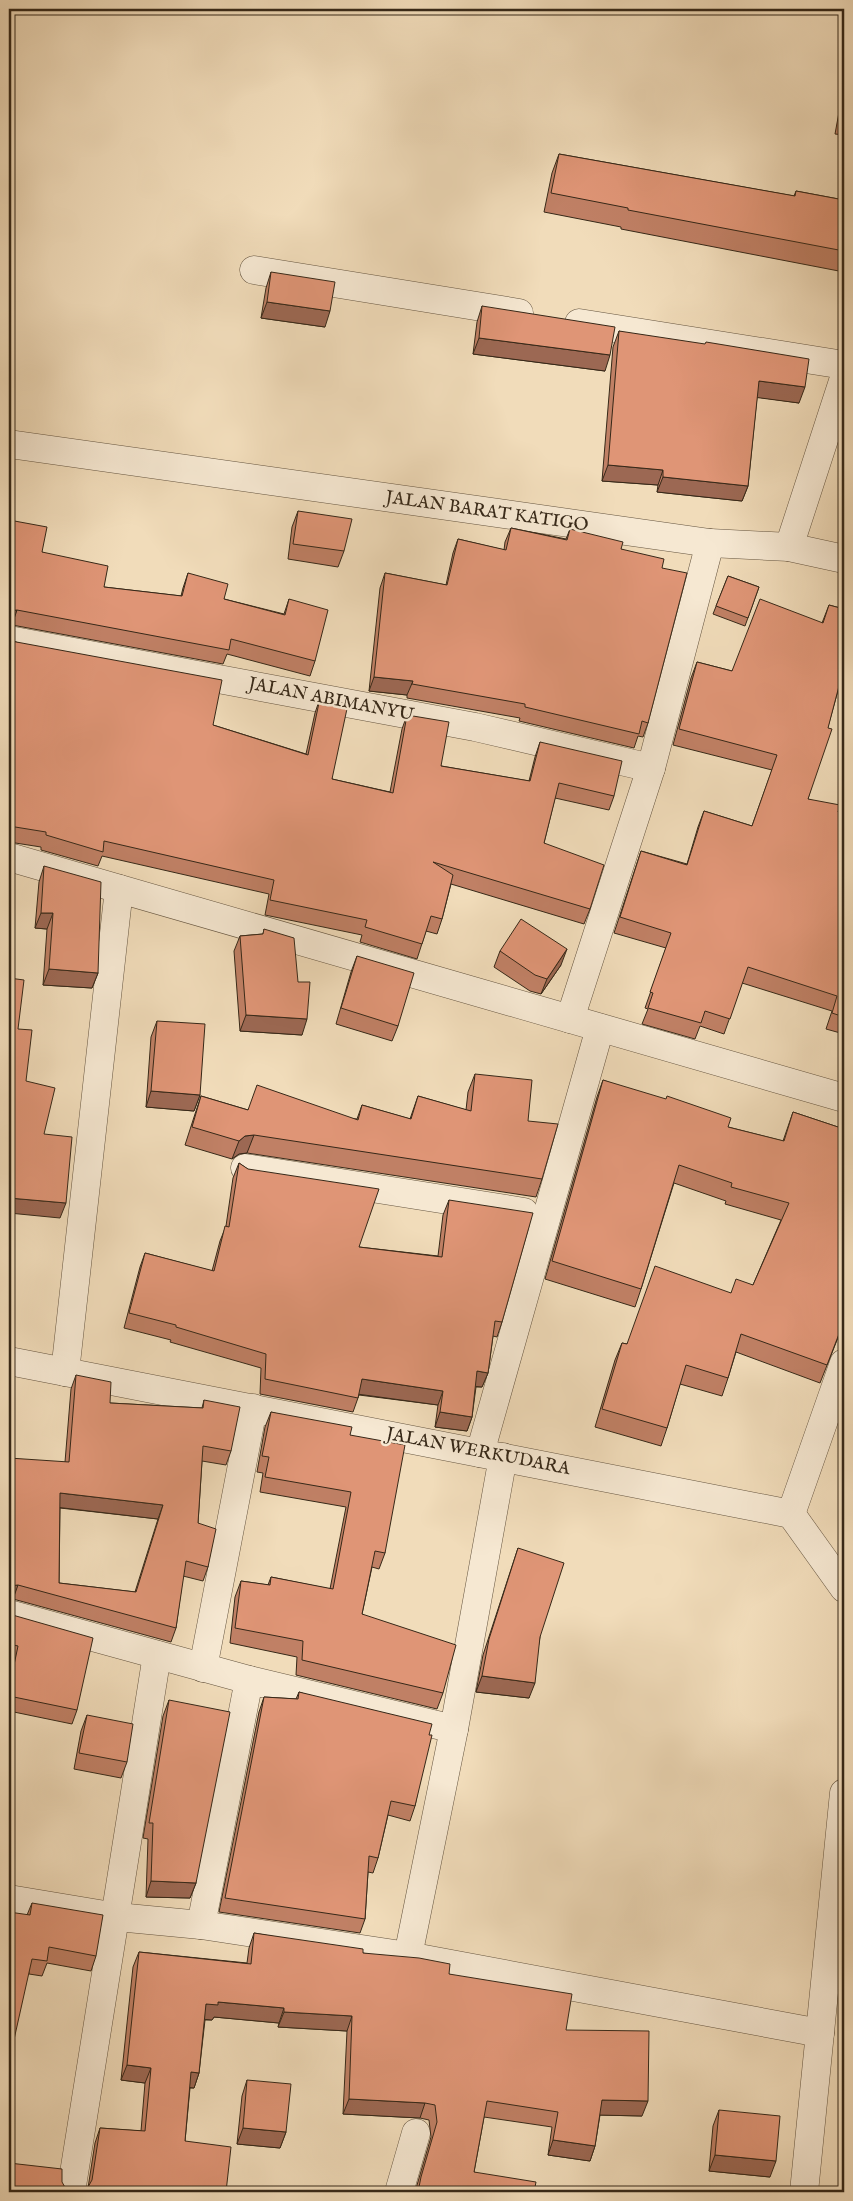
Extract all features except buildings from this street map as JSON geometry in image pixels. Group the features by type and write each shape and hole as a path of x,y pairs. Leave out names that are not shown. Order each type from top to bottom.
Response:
{"street":[{"path":"254,270 844,365"},
{"path":"789,547 844,378"},
{"name":"JALAN BARAT KATIGO","path":"9,444 710,543 789,547 844,559"},
{"path":"570,1019 651,768 710,543"},
{"name":"JALAN ABIMANYU","path":"9,640 475,727 651,768"},
{"path":"9,858 844,1098"},
{"path":"65,1372 119,889"},
{"path":"408,1956 454,1730 492,1455 548,1215 600,1028"},
{"path":"245,1168 548,1215"},
{"name":"JALAN WERKUDARA","path":"9,1361 791,1514"},
{"path":"844,1363 791,1514 844,1588"},
{"path":"203,1668 253,1408"},
{"path":"9,1614 248,1680 454,1730"},
{"path":"71,2192 157,1655"},
{"path":"201,1925 248,1680"},
{"path":"804,2192 844,1794"},
{"path":"9,1899 116,1917 201,1925 408,1956 820,2033"},
{"path":"399,2192 416,2133"}]}
